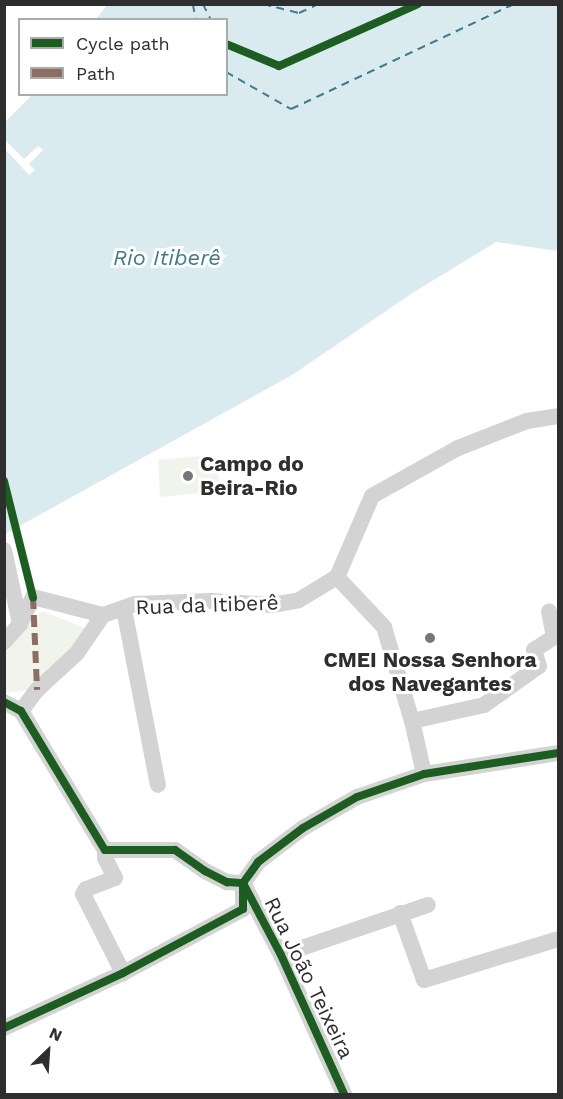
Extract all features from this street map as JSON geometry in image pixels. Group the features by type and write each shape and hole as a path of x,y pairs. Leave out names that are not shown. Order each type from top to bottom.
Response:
{"street":[{"path":"424,774 412,722 384,627 337,577 372,496 458,448 527,422 558,416"},
{"path":"4,550 14,587 20,624"},
{"name":"Rua da Itiberê","path":"103,615 135,604 211,601 272,605 299,600 337,577"},
{"path":"4,642 20,624 33,597 103,615 77,653 37,690 21,711"},
{"path":"124,609 158,785"},
{"path":"412,722 484,705 539,666 534,650 554,637 549,611"},
{"path":"4,702 21,711 105,850 105,858 115,878 86,889 83,894 123,973"},
{"path":"4,1028 123,973 243,909 243,882 258,861 303,828 357,796 424,774 558,753"},
{"name":"Rua João Teixeira","path":"105,850 175,850 205,871 227,882 243,882 281,955 344,1095"},
{"path":"281,955 428,905"},
{"path":"400,914 424,980 558,939"}],"shaded area":[{"name":"Campo do Beira-Rio","path":"212,455 222,491 160,497 158,460"},
{"path":"42,611 85,628 84,640 29,690 5,693 5,646"}],"water":[{"name":"Rio Itiberê","path":"107,5 558,5 558,251 496,242 414,292 292,375 5,534 4,123 31,96 228,96 228,18 97,18"}],"pier":[{"path":"5,140 24,159 38,146 43,150 29,164 35,170 29,175 5,149"}],"ferry route":[{"path":"193,4 196,18"},
{"path":"203,4 210,18"},
{"path":"263,4 299,13 318,4"},
{"path":"228,45 279,66 418,4"},
{"path":"228,73 291,109 514,4"}],"marked path":[{"path":"33,597 37,690"}],"cycle path":[{"path":"228,45 279,66 418,4"},
{"path":"4,481 33,597"},
{"path":"4,702 21,711 105,850 175,850 205,871 227,882 243,883 281,955 344,1094"},
{"path":"4,1028 123,973 243,909 243,883 258,862 303,828 357,797 424,774 558,753"}],"place":[{"name":"Campo do Beira-Rio","path":"188,476"},
{"name":"CMEI Nossa Senhora dos Navegantes","path":"430,638"}]}
